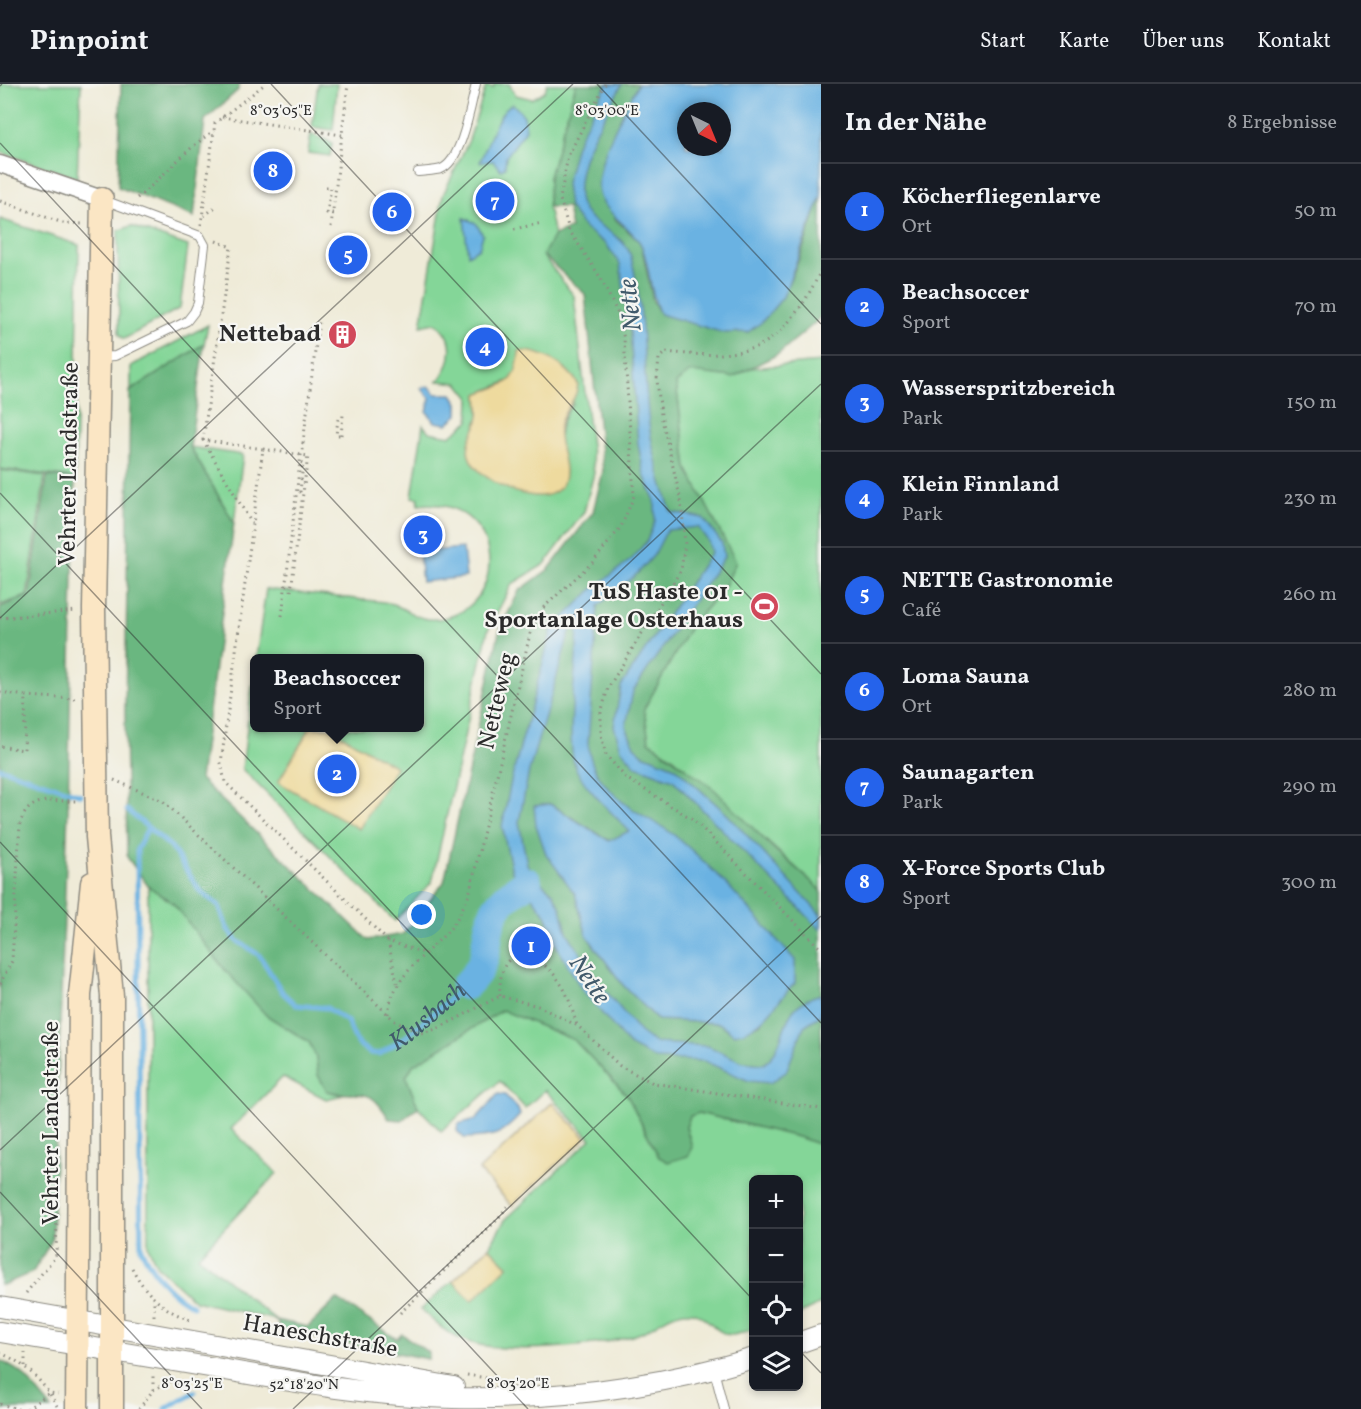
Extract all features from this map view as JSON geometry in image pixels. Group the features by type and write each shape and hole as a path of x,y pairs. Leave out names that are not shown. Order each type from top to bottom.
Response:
{"main road":[{"name":"Vehrter Landstraße","path":"102,199 94,609 98,837 112,996 112,1409"},
{"name":"Vehrter Landstraße","path":"77,1409 80,995 98,837"}],"street":[{"path":"0,164 102,199"},
{"name":"Haneschstraße","path":"0,1307 444,1385 519,1396"},
{"name":"Haneschstraße","path":"0,1332 313,1386 453,1398 519,1396 620,1388 714,1370 749,1359"},
{"path":"803,1341 821,1335"}],"lane":[{"path":"418,172 442,169 453,160 476,84"},
{"path":"100,357 115,356 186,321 198,303 205,245 200,236 102,199"},
{"path":"714,1370 724,1409"}],"path":[{"path":"253,525 203,440 231,247 200,236 215,123 265,84"},
{"path":"331,227 333,213 331,187 342,135 348,84"},
{"name":"Netteweg","path":"388,1014 389,999 397,984 424,953 449,931 469,895 530,634 543,608 593,562 621,527 634,496 624,339 618,314 600,277 569,230 560,199 568,156 604,84"},
{"path":"222,117 342,135"},
{"path":"128,209 135,200 162,179 195,143 214,130"},
{"path":"0,201 63,223 85,224"},
{"path":"202,217 218,205"},
{"path":"514,230 542,223"},
{"path":"821,270 793,318 769,340 753,348 694,355 666,352 659,358 657,380 661,415 681,501 685,544 681,570 608,688 602,712 601,735 606,755 626,778 694,820 821,949"},
{"path":"303,493 300,492 303,443 319,321"},
{"path":"337,435 338,419 344,418"},
{"path":"338,419 343,420 337,435 338,419"},
{"path":"203,440 308,456 291,591"},
{"path":"263,449 221,763 225,782 388,941 424,953"},
{"path":"282,616 302,463"},
{"path":"0,618 94,609"},
{"path":"0,692 26,696 96,700"},
{"path":"0,746 24,750 26,696"},
{"path":"98,773 164,801 396,1022 421,1033 437,1029 500,996 538,1006 578,1026 620,1066 653,1083 821,1109"},
{"path":"0,984 12,961 20,824 24,812 35,802 85,801"},
{"path":"388,941 397,984"},
{"path":"500,996 499,975 504,964 517,955 531,957 547,967 564,989 578,1026"},
{"path":"400,1313 497,1220 510,1203"},
{"path":"26,1291 56,1256"},
{"path":"143,1288 154,1301 190,1321 202,1323"},
{"path":"0,1353 25,1366 49,1393 57,1409"},
{"path":"461,1375 494,1379"},
{"path":"139,1409 153,1390"},
{"path":"27,1409 49,1393"},
{"path":"0,1404 18,1409"}],"green space":[{"path":"0,84 81,84 77,178 0,152"},
{"path":"121,84 239,84 238,90 205,120 194,217 118,187"},
{"path":"318,84 337,84 333,130 312,127"},
{"path":"495,84 509,84 516,95 532,99 545,91 547,84 576,84 549,177 548,207 554,235 543,256 574,296 594,473 584,512 545,564 512,584 488,630 432,882 395,921 242,769 250,704 250,732 424,732 424,654 257,654 266,589 384,602 429,619 444,618 466,608 481,593 488,573 488,552 481,532 467,516 446,506 418,505 419,498 412,497 423,425 429,432 450,436 469,421 470,398 458,383 438,381 450,358 450,342 447,335 434,323 421,326 443,195 469,140 486,86 493,88","holes":["518,371 573,404 567,412 559,437 565,472 475,429 479,416 478,394 513,379"]},
{"path":"576,84 638,84 623,116 615,219 641,243 653,301 660,314 748,332 763,319 786,288 802,253 821,197 821,314 817,321 778,354 733,377 690,372 676,383 687,468 736,562 725,586 690,627 644,709 649,741 715,790 774,849 821,890 821,1145 798,1137 699,1113 690,1116 686,1127 692,1147 688,1156 668,1162 659,1157 627,1095 574,1040 502,1010 413,1065 406,1077 418,1107 402,1120 389,1119 375,1100 369,1096 327,1091 318,1075 316,1057 309,1042 266,1015 225,970 173,903 148,886 127,857 125,713 130,391 204,344 190,447 234,523 200,779 368,940 403,934 444,882 499,632 519,591 549,569 593,512 603,471 585,294 543,255 554,235 571,228 567,207 548,207 549,177","holes":["550,804 610,841 624,835 645,819 795,983 776,1002 760,1024 734,1034 719,1023 658,1020 623,985 587,936"]},
{"path":"311,134 332,143 330,156 308,153"},
{"path":"0,219 79,245 75,478 0,469"},
{"path":"131,226 188,246 180,308 124,339 119,334 118,231"},
{"path":"208,325 204,344 131,391 131,366"},
{"name":"TuS Haste 01 - Sportanlage Osterhaus","path":"821,362 821,890 674,758 649,741 644,709 690,627 725,586 716,524 687,468 676,383 690,371 733,377 751,368"},
{"path":"190,447 243,455 234,523"},
{"path":"0,470 45,476 27,596 0,605"},
{"path":"47,476 75,479 68,809 52,1240 33,1272 0,1285 0,607 29,596"},
{"path":"148,886 173,903 266,1015 309,1042 316,1057 318,1075 327,1091 343,1095 326,1099 283,1077 231,1129 277,1173 198,1256 276,1320 195,1301 157,1266 148,1246"},
{"path":"502,1010 574,1040 627,1095 659,1157 692,1147 686,1127 690,1116 699,1113 798,1137 821,1145 821,1304 803,1312 803,1175 749,1175 749,1330 734,1335 724,1333 702,1316 688,1312 674,1315 643,1332 622,1339 578,1346 529,1349 486,1346 469,1342 449,1333 421,1309 453,1281 472,1300 508,1266 489,1247 505,1220 591,1139 545,1090 525,1108 500,1081 441,1131 418,1107 406,1077 413,1065"},
{"path":"337,1299 397,1339 402,1334 429,1353 428,1359 281,1330 276,1320 308,1327"},
{"path":"0,1360 22,1373 52,1409 0,1409"}],"sand":[{"path":"519,351 536,353 553,360 578,384 575,396 559,429 565,477 556,492 544,496 530,495 499,485 475,466 468,451 479,416 478,394 503,384 513,377"},
{"path":"308,732 336,732 396,767 359,829 278,782"},
{"path":"552,1103 586,1138 512,1206 479,1170"},
{"path":"489,1247 508,1266 472,1301 453,1281"}],"water":[{"name":"Nette","path":"607,84 622,84 586,153 579,182 579,197 587,215 620,240 631,257 639,298 651,435 671,512 703,518 722,543 724,557 633,691 626,726 634,746 643,754 675,767 728,815 821,915 821,930 673,780 636,766 621,749 614,726 621,686 711,552 708,541 698,527 667,530 654,555 638,573 598,606 589,751 603,783 628,806 667,830 691,849 737,895 795,960 795,983 761,1021 744,1032 734,1034 719,1023 658,1020 623,985 587,936 575,894 546,854 536,825 534,806 550,804 609,841 629,831 588,787 577,771 573,759 571,721 578,622 570,631 529,771 519,822 527,864 533,875 553,893 561,908 567,932 599,983 640,1032 655,1043 708,1046 743,1062 764,1064 778,1046 789,1016 796,1007 821,994 821,1015 804,1026 786,1072 770,1083 749,1081 704,1061 655,1059 630,1046 582,990 552,938 547,916 512,872 502,826 511,781 552,629 595,587 632,559 647,541 655,521 655,501 644,475 638,444 630,331 620,264 606,244 584,228 569,207 566,183 576,145"},
{"path":"638,84 821,84 821,197 783,297 762,322 748,332 724,333 660,314 656,306 643,249 632,232 605,206 598,187 599,173 617,124"},
{"path":"513,104 524,116 526,130 506,157 505,167 501,170 493,161 480,162 498,120 503,112"},
{"path":"464,218 476,223 483,235 479,248 468,255"},
{"path":"429,386 436,394 452,394 458,403 458,415 447,424 435,422 427,412 430,398 421,388"},
{"path":"463,548 466,577 422,582 419,552"},
{"path":"498,1094 505,1095 518,1109 520,1115 501,1132 482,1137 464,1138 457,1131 458,1124 476,1119"}],"waterway":[{"name":"Klusbach","path":"0,768 81,795"},
{"name":"Klusbach","path":"127,810 171,847 200,891 219,906 227,928 236,940 259,955 283,993 296,1005 327,1008 347,1021 357,1043 370,1053 380,1054 407,1036 466,985"},
{"path":"148,828 137,849 141,1249 162,1282 193,1306"},
{"name":"Klusbach","path":"466,985 484,959 493,915 508,896 527,882"},
{"path":"165,1409 194,1392"}],"place":[{"name":"X-Force Sports Club","path":"273,171"},
{"name":"Saunagarten","path":"495,201"},
{"name":"Loma Sauna","path":"392,212"},
{"name":"NETTE Gastronomie","path":"348,255"},
{"name":"Nettebad","path":"342,335"},
{"name":"Klein Finnland","path":"485,347"},
{"name":"Wasserspritzbereich","path":"423,535"},
{"name":"TuS Haste 01 - Sportanlage Osterhaus","path":"764,607"},
{"name":"Beachsoccer","path":"337,774"},
{"name":"Köcherfliegenlarve","path":"531,946"}]}
